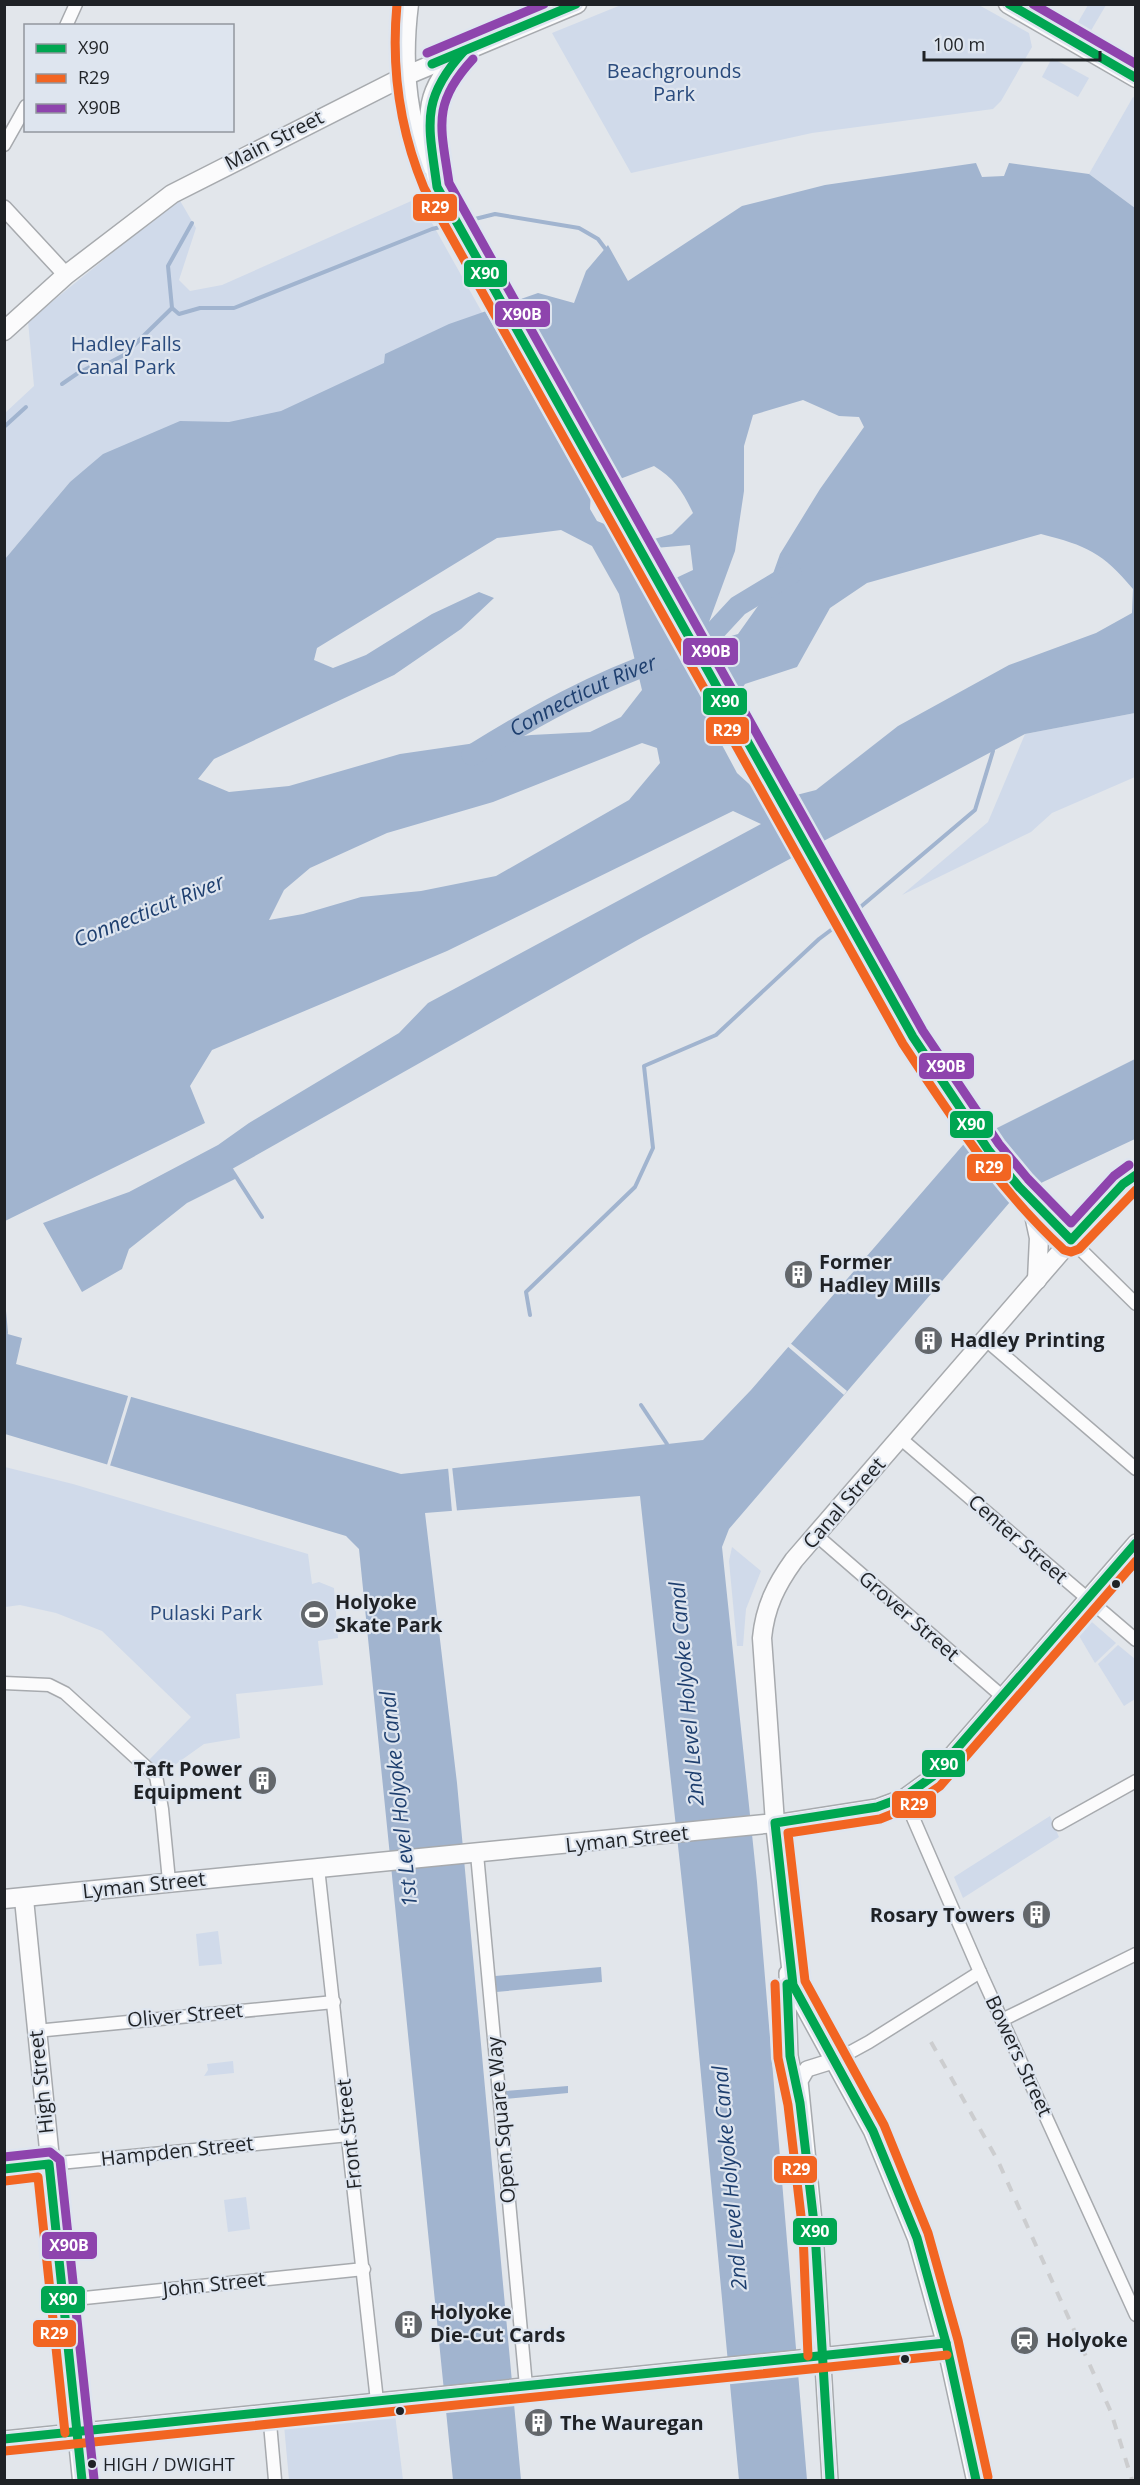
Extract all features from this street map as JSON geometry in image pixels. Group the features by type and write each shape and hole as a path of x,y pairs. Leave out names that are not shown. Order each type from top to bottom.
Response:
{"main road":[{"path":"409,4 405,76 416,137 437,187 913,1037 989,1151 1071,1240"},
{"name":"Main Street","path":"4,331 66,274 172,194 405,76 577,4"},
{"path":"1008,4 1136,78"},
{"path":"437,187 429,133 430,104 442,74 464,51"},
{"path":"1030,1198 1039,1238 1037,1280"},
{"name":"Canal Street","path":"775,1823 762,1638 764,1618 777,1584 816,1535 1071,1240"},
{"path":"775,1823 788,1955 796,1993 836,2060 873,2131 914,2229 946,2343 976,2481"},
{"name":"Lyman Street","path":"4,1899 24,1899 169,1881 472,1855 775,1823"},
{"name":"High Street","path":"24,1899 82,2481"}],"street":[{"path":"67,24 76,4"},
{"path":"4,145 24,110"},
{"path":"4,208 66,274"},
{"path":"1136,1175 1123,1184 1071,1240 1136,1304"},
{"path":"986,1340 1136,1470"},
{"name":"Center Street","path":"900,1438 1136,1640"},
{"name":"Grover Street","path":"816,1535 1003,1697"},
{"name":"Lyman Street","path":"775,1823 855,1812 904,1797 933,1776 1136,1542"},
{"path":"4,1683 49,1685 65,1693 156,1776 162,1809 169,1881"},
{"path":"1059,1824 1136,1781"},
{"name":"Bowers Street","path":"904,1797 980,1972 1136,2315"},
{"name":"Open Square Way","path":"472,1855 523,2386"},
{"name":"Front Street","path":"318,1868 377,2401"},
{"path":"1002,2020 1136,1953"},
{"path":"788,1955 786,1996 790,2056 800,2103 815,2232 820,2355 830,2481"},
{"path":"800,2103 800,2081 803,2073 815,2065 836,2060 869,2043 980,1972"},
{"name":"Oliver Street","path":"36,2031 334,2002"},
{"name":"Hampden Street","path":"4,2169 349,2135"},
{"name":"John Street","path":"65,2300 364,2269"},
{"path":"4,2439 946,2343"},
{"path":"269,2412 275,2481"}],"green space":[{"name":"Beachgrounds Park","path":"977,4 1029,33 1032,47 1001,101 993,109 812,133 631,173 552,33 621,5"},
{"path":"1088,5 1106,5 1086,39 1073,31"},
{"path":"1052,58 1089,78 1078,97 1042,77"},
{"path":"1133,97 1135,98 1135,208 1089,174"},
{"name":"Hadley Falls Canal Park","path":"418,198 502,348 70,482 5,559 5,413 34,386 28,321 179,199 196,228 179,280 190,291 222,285"},
{"path":"1135,713 1135,777 1052,813 1031,832 902,895 988,822 1025,734"},
{"name":"Pulaski Park","path":"5,1467 73,1484 308,1554 312,1584 319,1582 334,1588 338,1638 318,1641 323,1685 236,1694 240,1738 204,1744 162,1774 149,1760 191,1717 102,1631 56,1613 20,1605 5,1607"},
{"path":"732,1547 761,1571 746,1609 743,1646 737,1646 729,1561"},
{"path":"1085,1616 1116,1643 1095,1663 1075,1629"},
{"path":"1118,1645 1135,1659 1135,1699 1124,1706 1098,1664"},
{"path":"1050,1816 1059,1837 963,1898 954,1877"},
{"path":"218,1931 222,1964 199,1966 196,1934"},
{"path":"233,2061 234,2073 204,2076 208,2070 207,2064"},
{"path":"246,2197 250,2229 228,2232 224,2200"},
{"path":"395,2414 403,2480 289,2480 284,2425"}],"water":[{"path":"976,163 982,177 1004,176 1009,163 1089,174 1135,208 1135,713 1025,734 641,938 232,1169 237,1178 187,1203 129,1249 122,1269 82,1292 43,1223 129,1192 218,1145 249,1123 399,1033 428,1003 761,824 733,811 447,951 212,1050 190,1086 205,1123 5,1221 5,559 70,482 103,454 180,421 229,422 281,411 384,363 385,354 449,324 538,293 574,303 586,271 608,245 628,281 742,206 825,185","holes":["803,400 839,416 859,417 864,427 820,489 780,554 765,596 738,634 718,640 709,622 735,551 744,491 744,446 753,415","654,466 677,486 693,513 672,534 647,541 597,521 590,509 591,490","561,530 592,546 619,594 642,690 621,717 590,732 531,735 400,754 289,786 229,792 198,779 214,759 394,675 461,629 494,598 479,592 432,614 366,655 333,668 314,660 317,648 497,538","1041,534 1070,542 1093,552 1112,566 1133,589 1132,613 1096,633 1009,665 898,726 816,790 769,802 737,773 714,730 745,684 797,667 830,608 867,583","690,545 693,570 648,591 635,566 655,548","642,743 657,748 660,763 629,800 496,876 421,891 361,897 303,914 269,920 284,890 310,868 387,833 493,802"]},
{"path":"1135,1059 1135,1139 1043,1182 1010,1202 729,1529 722,1547 757,1882 807,2480 739,2480 689,1947 640,1496 425,1513 457,1783 521,2480 453,2480 359,1549 346,1536 5,1434 4,1333 22,1338 16,1364 401,1474 703,1440 751,1390 963,1145"},
{"path":"601,1967 602,1982 496,1992 495,1976"},
{"path":"568,2086 568,2093 506,2099 506,2091"}],"pier":[{"path":"516,298 620,482 594,492 593,503 484,309"},
{"path":"603,520 647,538 651,537 659,551 638,567 650,587 673,576 741,696 719,727"},
{"path":"749,780 770,799 795,792 822,842 793,857"},
{"path":"789,1342 847,1391 844,1395 786,1345"},
{"path":"129,1393 132,1394 109,1469 106,1468"},
{"path":"452,1466 457,1511 452,1512 448,1467"}],"waterway":[{"path":"463,222 495,214 579,228 598,239 607,251"},
{"path":"192,223 168,266 172,308 179,314 200,308 234,308 432,229 453,224"},
{"path":"62,384 92,366 101,367 124,355 172,308"},
{"path":"4,427 26,407"},
{"name":"Connecticut River","path":"693,649 700,647 738,606 791,574"},
{"name":"Connecticut River","path":"472,755 565,701 614,678 664,659"},
{"path":"851,915 975,810 993,751"},
{"path":"530,1315 526,1292 635,1187 653,1148 644,1066 716,1035 819,939 843,921"},
{"path":"231,1169 262,1217"},
{"path":"4,1311 6,1333"},
{"path":"641,1405 667,1444"}],"railway":[{"path":"931,2042 998,2161 1111,2412 1132,2480"}],"transit line":[{"name":"R29","path":"397,4 395,51 399,98 408,143 424,188 903,1044 977,1152 1018,1202 1064,1250 1071,1252 1079,1249 1136,1190"},
{"name":"X90B","path":"427,53 544,4"},
{"name":"X90","path":"432,64 576,4"},
{"name":"X90","path":"1009,4 1136,78"},
{"name":"X90B","path":"1033,4 1136,64"},
{"name":"X90","path":"464,51 440,84 431,114 430,130 437,187 913,1037 989,1151 1019,1187 1071,1240 1123,1184 1136,1175"},
{"name":"X90B","path":"473,59 450,89 442,117 443,146 449,183 923,1031 999,1144 1028,1179 1071,1223 1114,1176 1129,1165"},
{"name":"X90","path":"976,2480 946,2343 917,2238 873,2131 793,1985 775,1823 877,1807 904,1797 933,1776 1136,1543"},
{"name":"R29","path":"988,2477 958,2340 928,2233 884,2125 805,1981 788,1833 880,1819 910,1807 940,1786 1136,1561"},
{"name":"R29","path":"775,1984 778,2058 788,2105 803,2233 808,2356"},
{"name":"X90","path":"787,1984 790,2056 800,2103 815,2232 830,2480"},
{"name":"X90B","path":"4,2157 50,2152 60,2160 94,2479"},
{"name":"X90","path":"4,2169 49,2164 82,2480"},
{"name":"R29","path":"5,2181 38,2177 65,2433"},
{"name":"X90","path":"4,2439 946,2343"},
{"name":"R29","path":"5,2451 947,2355"}],"place":[{"name":"Former Hadley Mills","path":"798,1274"},
{"name":"Hadley Printing","path":"929,1340"},
{"name":"Holyoke Skate Park","path":"314,1614"},
{"name":"Taft Power Equipment","path":"263,1781"},
{"name":"Rosary Towers","path":"1036,1915"},
{"name":"Holyoke Die-Cut Cards","path":"409,2324"},
{"name":"Holyoke","path":"1025,2340"},
{"name":"The Wauregan","path":"539,2423"},
{"name":"HIGH / DWIGHT","path":"92,2464"}],"water label":[{"name":"2nd Level Holyoke Canal","path":"687,1694"},
{"name":"1st Level Holyoke Canal","path":"399,1799"},
{"name":"2nd Level Holyoke Canal","path":"730,2178"}]}
